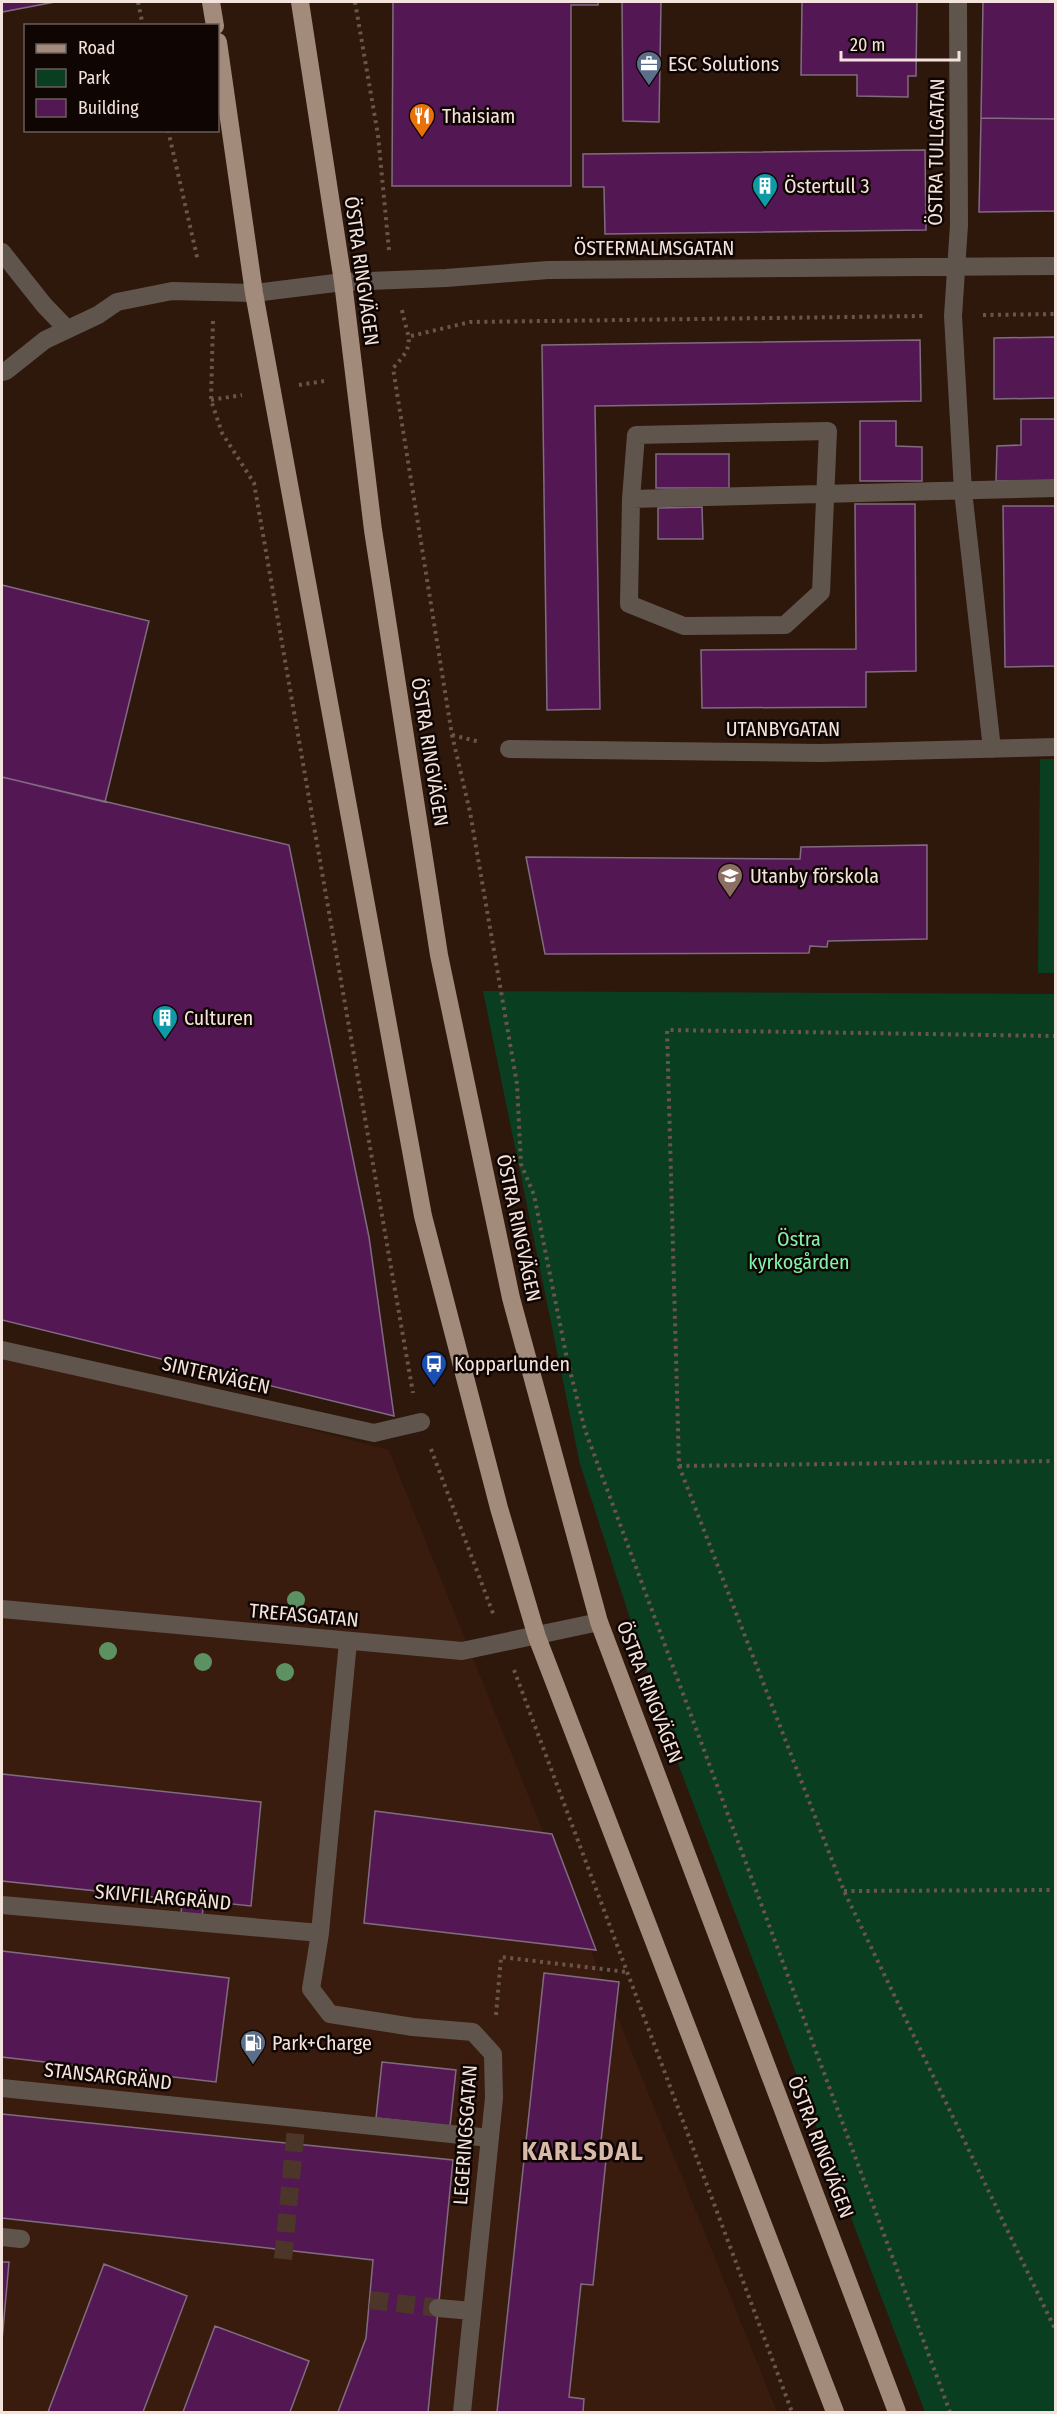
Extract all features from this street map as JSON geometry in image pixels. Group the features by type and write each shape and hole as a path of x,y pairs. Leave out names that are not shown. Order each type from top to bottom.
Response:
{"main road":[{"path":"211,2 215,24"},
{"name":"ÖSTRA RINGVÄGEN","path":"300,2 343,282 373,530 439,955 511,1298 599,1622 897,2412"},
{"path":"219,49 254,293 423,1216 499,1508 537,1637 835,2412"}],"street":[{"name":"ÖSTRA TULLGATAN","path":"958,2 959,225 954,267 953,316 963,490 992,749"},
{"path":"2,252 44,305 67,329"},
{"name":"ÖSTERMALMSGATAN","path":"2,372 45,340 98,315 117,302 172,291 254,293 343,282 548,270 1056,266"},
{"path":"828,431 827,494 821,592 786,625 684,626 629,604 636,435 828,431"},
{"path":"632,499 1056,488"},
{"name":"UTANBYGATAN","path":"509,749 820,753 1056,747"},
{"name":"SINTERVÄGEN","path":"2,1350 374,1433 421,1422"},
{"name":"TREFASGATAN","path":"2,1609 462,1651 537,1637 599,1622"},
{"name":"LEGERINGSGATAN","path":"348,1642 320,1933 311,1989 330,2014 413,2027 473,2032 493,2054 494,2098 462,2412"},
{"name":"SKIVFILARGRÄND","path":"2,1905 320,1933"},
{"name":"STANSARGRÄND","path":"2,2088 489,2138"},
{"path":"2,2237 21,2239"},
{"path":"438,2307 472,2311"}],"path":[{"path":"138,2 143,24"},
{"path":"355,2 378,135 388,243 404,321 411,336 405,356 393,368 452,735 470,812 517,1084 521,1164 534,1195 567,1359 585,1430 950,2412"},
{"path":"168,132 186,208"},
{"path":"997,315 1056,314"},
{"path":"411,336 470,321 903,316"},
{"path":"211,400 213,321"},
{"path":"1056,1036 667,1030 679,1466 844,1891 1056,2331"},
{"path":"679,1466 1056,1461"},
{"path":"844,1891 1056,1890"},
{"path":"493,2054 501,1956 627,1972"}],"shaded area":[{"path":"2,1349 389,1450 777,2412 2,2412"}],"green space":[{"path":"1040,759 1055,759 1055,973 1038,973"},
{"name":"Östra kyrkogården","path":"483,991 1055,994 1055,2412 925,2412 671,1745 580,1464"}],"building":[{"path":"2,2 55,2 2,12"},
{"path":"393,2 598,2 598,5 571,5 571,186 392,186"},
{"path":"622,2 661,2 659,122 623,121"},
{"path":"802,2 917,2 916,76 908,76 908,97 857,96 857,75 801,75"},
{"path":"983,2 1056,2 1056,119 981,118"},
{"path":"981,118 1056,119 1056,211 979,212"},
{"name":"Östertull 3","path":"925,150 926,230 605,234 604,187 583,187 583,154"},
{"path":"1056,337 1056,398 994,399 994,338"},
{"path":"920,340 921,401 595,406 600,709 547,710 542,345"},
{"path":"1021,419 1056,419 1056,481 996,481 997,446 1021,445"},
{"path":"860,421 896,421 896,446 922,447 922,481 860,481"},
{"path":"656,454 729,454 729,488 656,488"},
{"path":"855,504 915,504 916,671 866,672 866,707 702,708 701,650 856,649"},
{"path":"1003,506 1056,506 1056,666 1005,667"},
{"path":"702,507 703,539 658,539 658,508"},
{"path":"2,585 149,621 105,802 2,777"},
{"name":"Culturen","path":"2,777 289,845 369,1237 394,1416 2,1320"},
{"name":"Utanby förskola","path":"927,845 927,939 828,941 827,947 810,946 809,953 545,954 526,857 800,859 801,847"},
{"path":"2,1774 261,1802 251,1906 204,1901 202,1917 181,1915 182,1900 2,1881"},
{"path":"375,1811 552,1834 596,1950 364,1923"},
{"path":"2,1951 229,1978 216,2082 2,2057"},
{"path":"544,1973 619,1982 600,2150 607,2150 593,2285 581,2284 569,2397 584,2399 583,2412 497,2412"},
{"path":"382,2062 456,2070 450,2126 376,2118"},
{"path":"2,2114 453,2160 428,2412 338,2412 366,2338 373,2260 2,2218"},
{"path":"2,2262 9,2262 2,2341"},
{"path":"104,2264 187,2296 143,2412 48,2412"},
{"path":"215,2326 309,2361 290,2412 183,2412"}],"tunnel":[{"path":"283,2259 297,2118"},
{"path":"370,2300 438,2308"}],"place":[{"name":"ESC Solutions","path":"649,87"},
{"name":"Thaisiam","path":"422,139"},
{"name":"Östertull 3","path":"765,209"},
{"name":"Utanby förskola","path":"730,899"},
{"name":"Culturen","path":"165,1041"},
{"name":"Kopparlunden","path":"434,1387"},
{"name":"Park+Charge","path":"253,2066"}],"district":[{"name":"KARLSDAL","path":"583,2151"}]}
